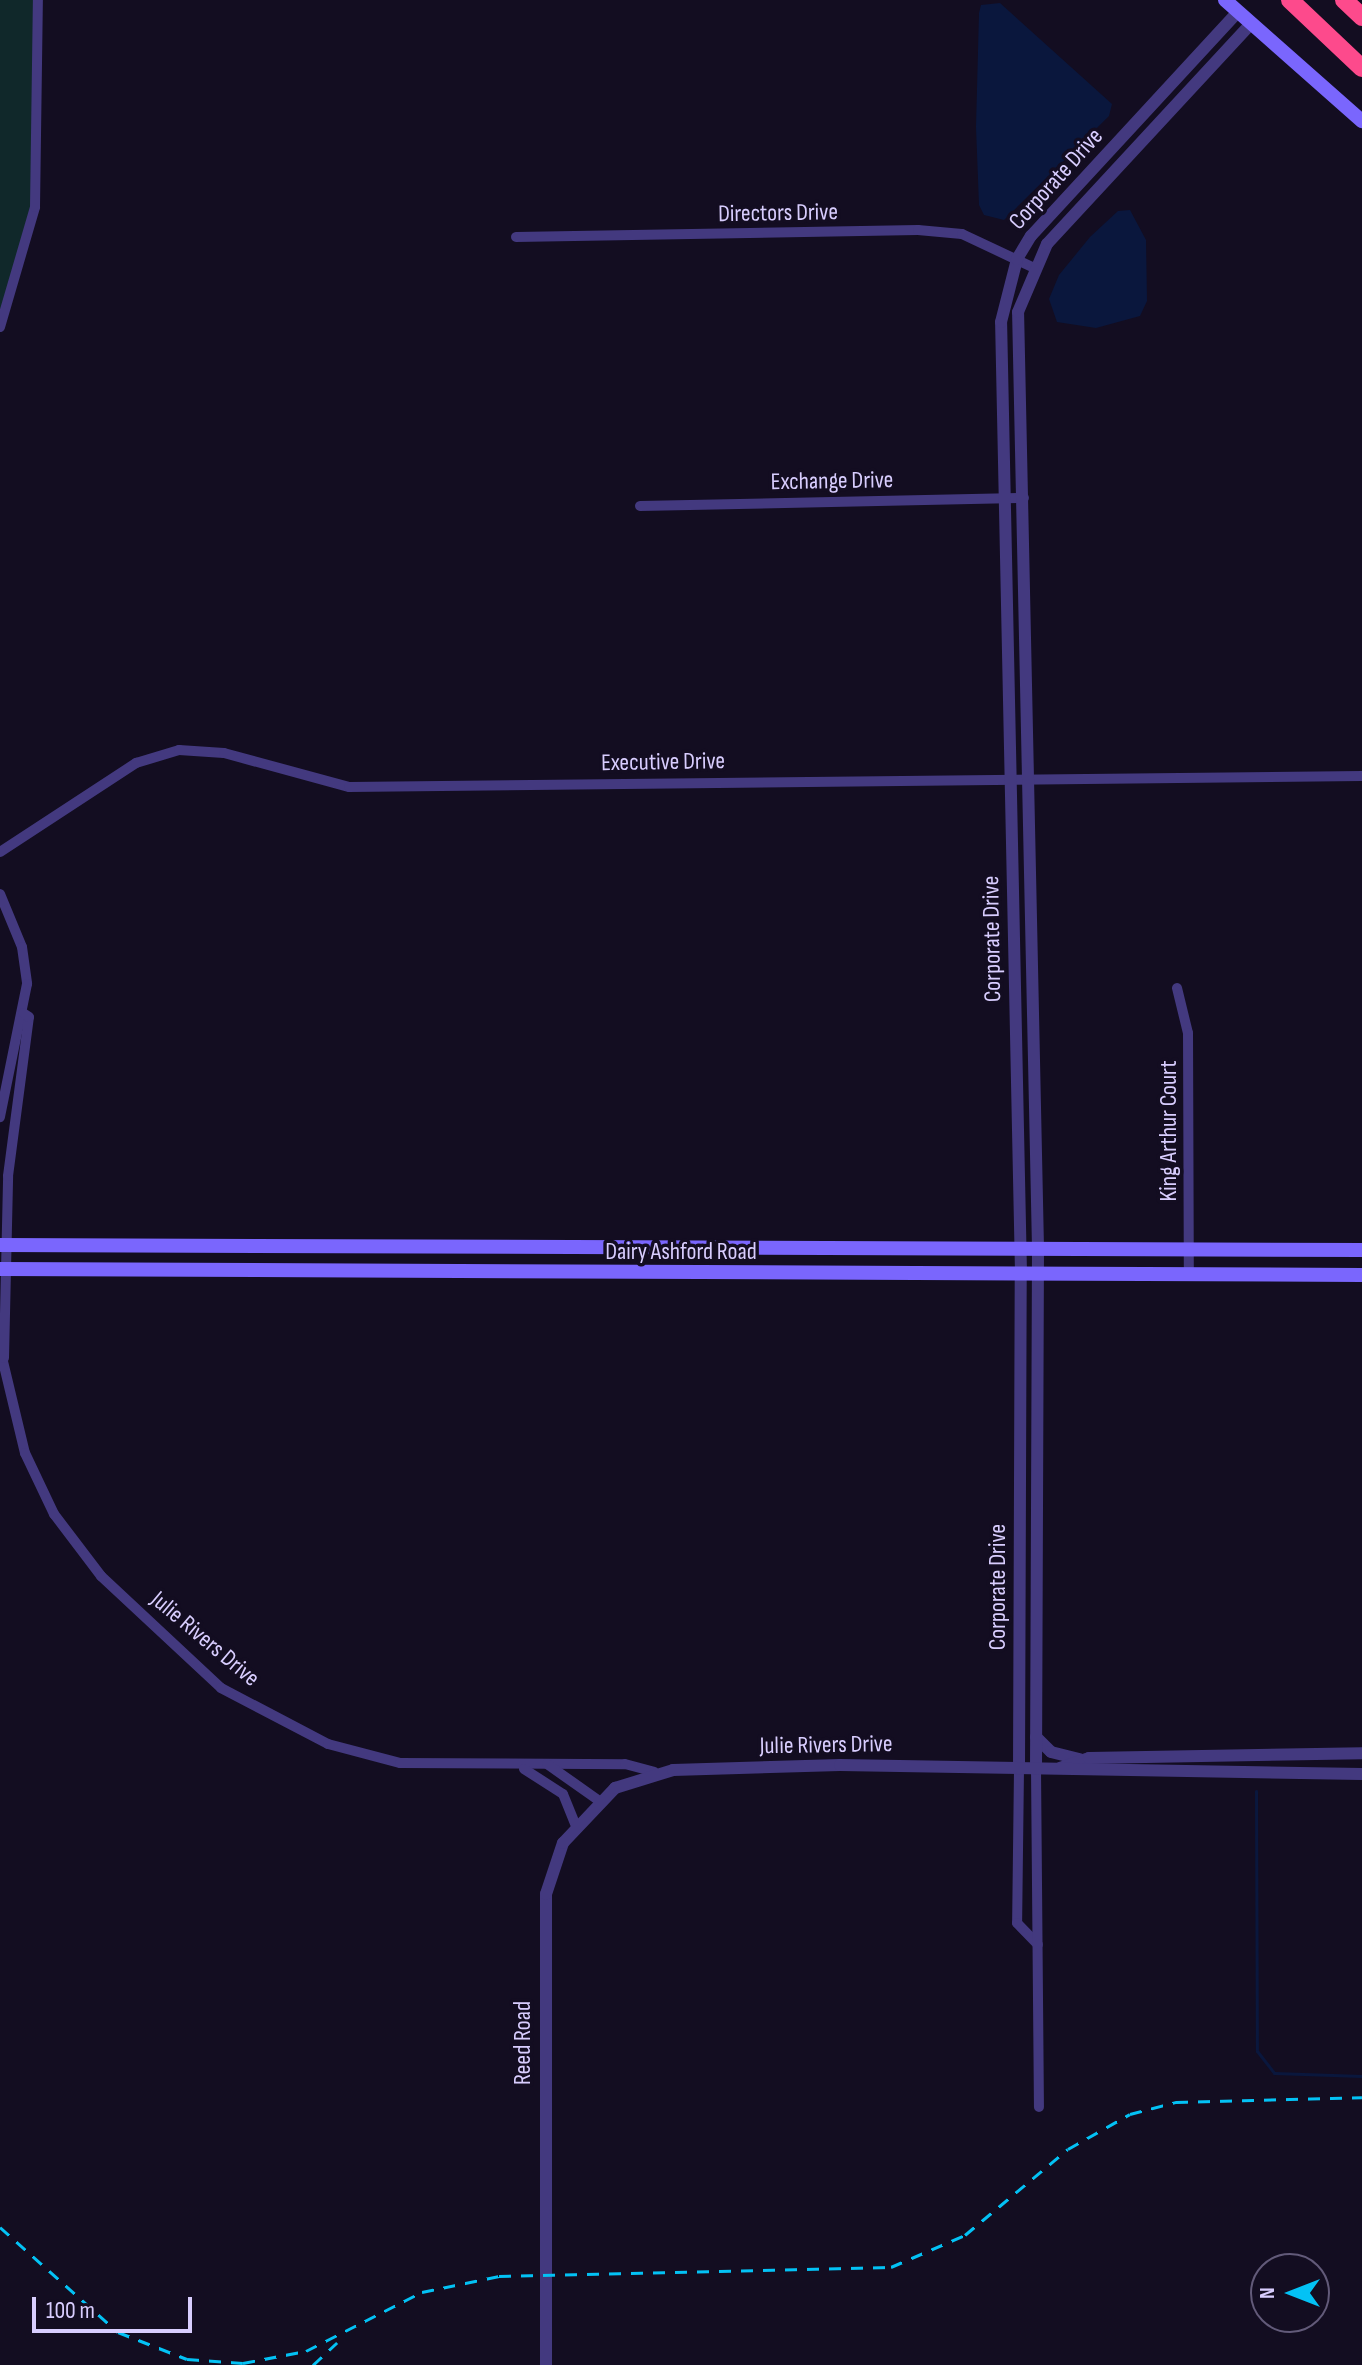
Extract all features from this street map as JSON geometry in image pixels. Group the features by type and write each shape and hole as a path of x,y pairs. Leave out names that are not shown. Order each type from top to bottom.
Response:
{"highway":[{"path":"1290,0 1362,68"},
{"path":"1344,0 1362,17"}],"main road":[{"path":"1225,0 1362,121"},
{"name":"Dairy Ashford Road","path":"4,1245 1362,1250"},
{"path":"211,1271 212,1246"},
{"path":"541,1275 542,1246"},
{"path":"424,1247 424,1274"},
{"name":"Dairy Ashford Road","path":"4,1269 541,1275 1362,1275"}],"street":[{"path":"0,327 35,207 38,0"},
{"name":"Corporate Drive","path":"1038,1945 1017,1923 1021,1273 1001,322 1017,259 1238,12"},
{"name":"Corporate Drive","path":"1039,2107 1036,1769 1038,1248 1018,327 1032,267 1251,24"},
{"name":"Directors Drive","path":"516,237 918,230 962,234 1032,267"},
{"name":"Exchange Drive","path":"640,506 1024,498"},
{"name":"Executive Drive","path":"0,852 136,763 179,750 224,753 349,787 1010,775 1362,776"},
{"path":"0,894 22,947 23,1013 1,1111 17,1107"},
{"name":"King Arthur Court","path":"1177,988 1188,1033 1189,1274"},
{"name":"Julie Rivers Drive","path":"23,1013 29,1017 4,1245 2,1354 25,1453 54,1514 101,1576 221,1688 328,1744 400,1763 524,1769 547,1764 625,1764 654,1772 1060,1768 1080,1775 1362,1774"},
{"path":"1018,1137 1036,1137"},
{"path":"1020,1515 1037,1515"},
{"path":"1036,1737 1051,1752 1080,1759"},
{"name":"Julie Rivers Drive","path":"1060,1768 1080,1759 1362,1753"},
{"path":"1295,1774 1299,1754"},
{"path":"547,1764 598,1800"},
{"name":"Julie Rivers Drive","path":"524,1769 563,1794 575,1824"},
{"name":"Reed Road","path":"546,2365 546,1894 575,1824 598,1800 654,1772"},
{"path":"1019,1820 1037,1819"}],"green space":[{"path":"0,0 38,0 35,207 0,327"}],"water":[{"path":"1000,3 1112,104 1109,116 1004,220 984,215 979,205 976,127 979,13 981,5"},
{"path":"1130,210 1146,240 1147,301 1140,316 1096,328 1057,322 1049,299 1059,275 1090,237 1118,211"}],"waterway":[{"path":"1256,1791 1257,2051 1274,2073 1362,2076"}],"railway":[{"path":"0,2227 118,2332 187,2359 243,2363 306,2351 422,2292 499,2276 891,2267 965,2235 1068,2149 1130,2114 1176,2102 1362,2097"},
{"path":"313,2365 337,2343"}]}
